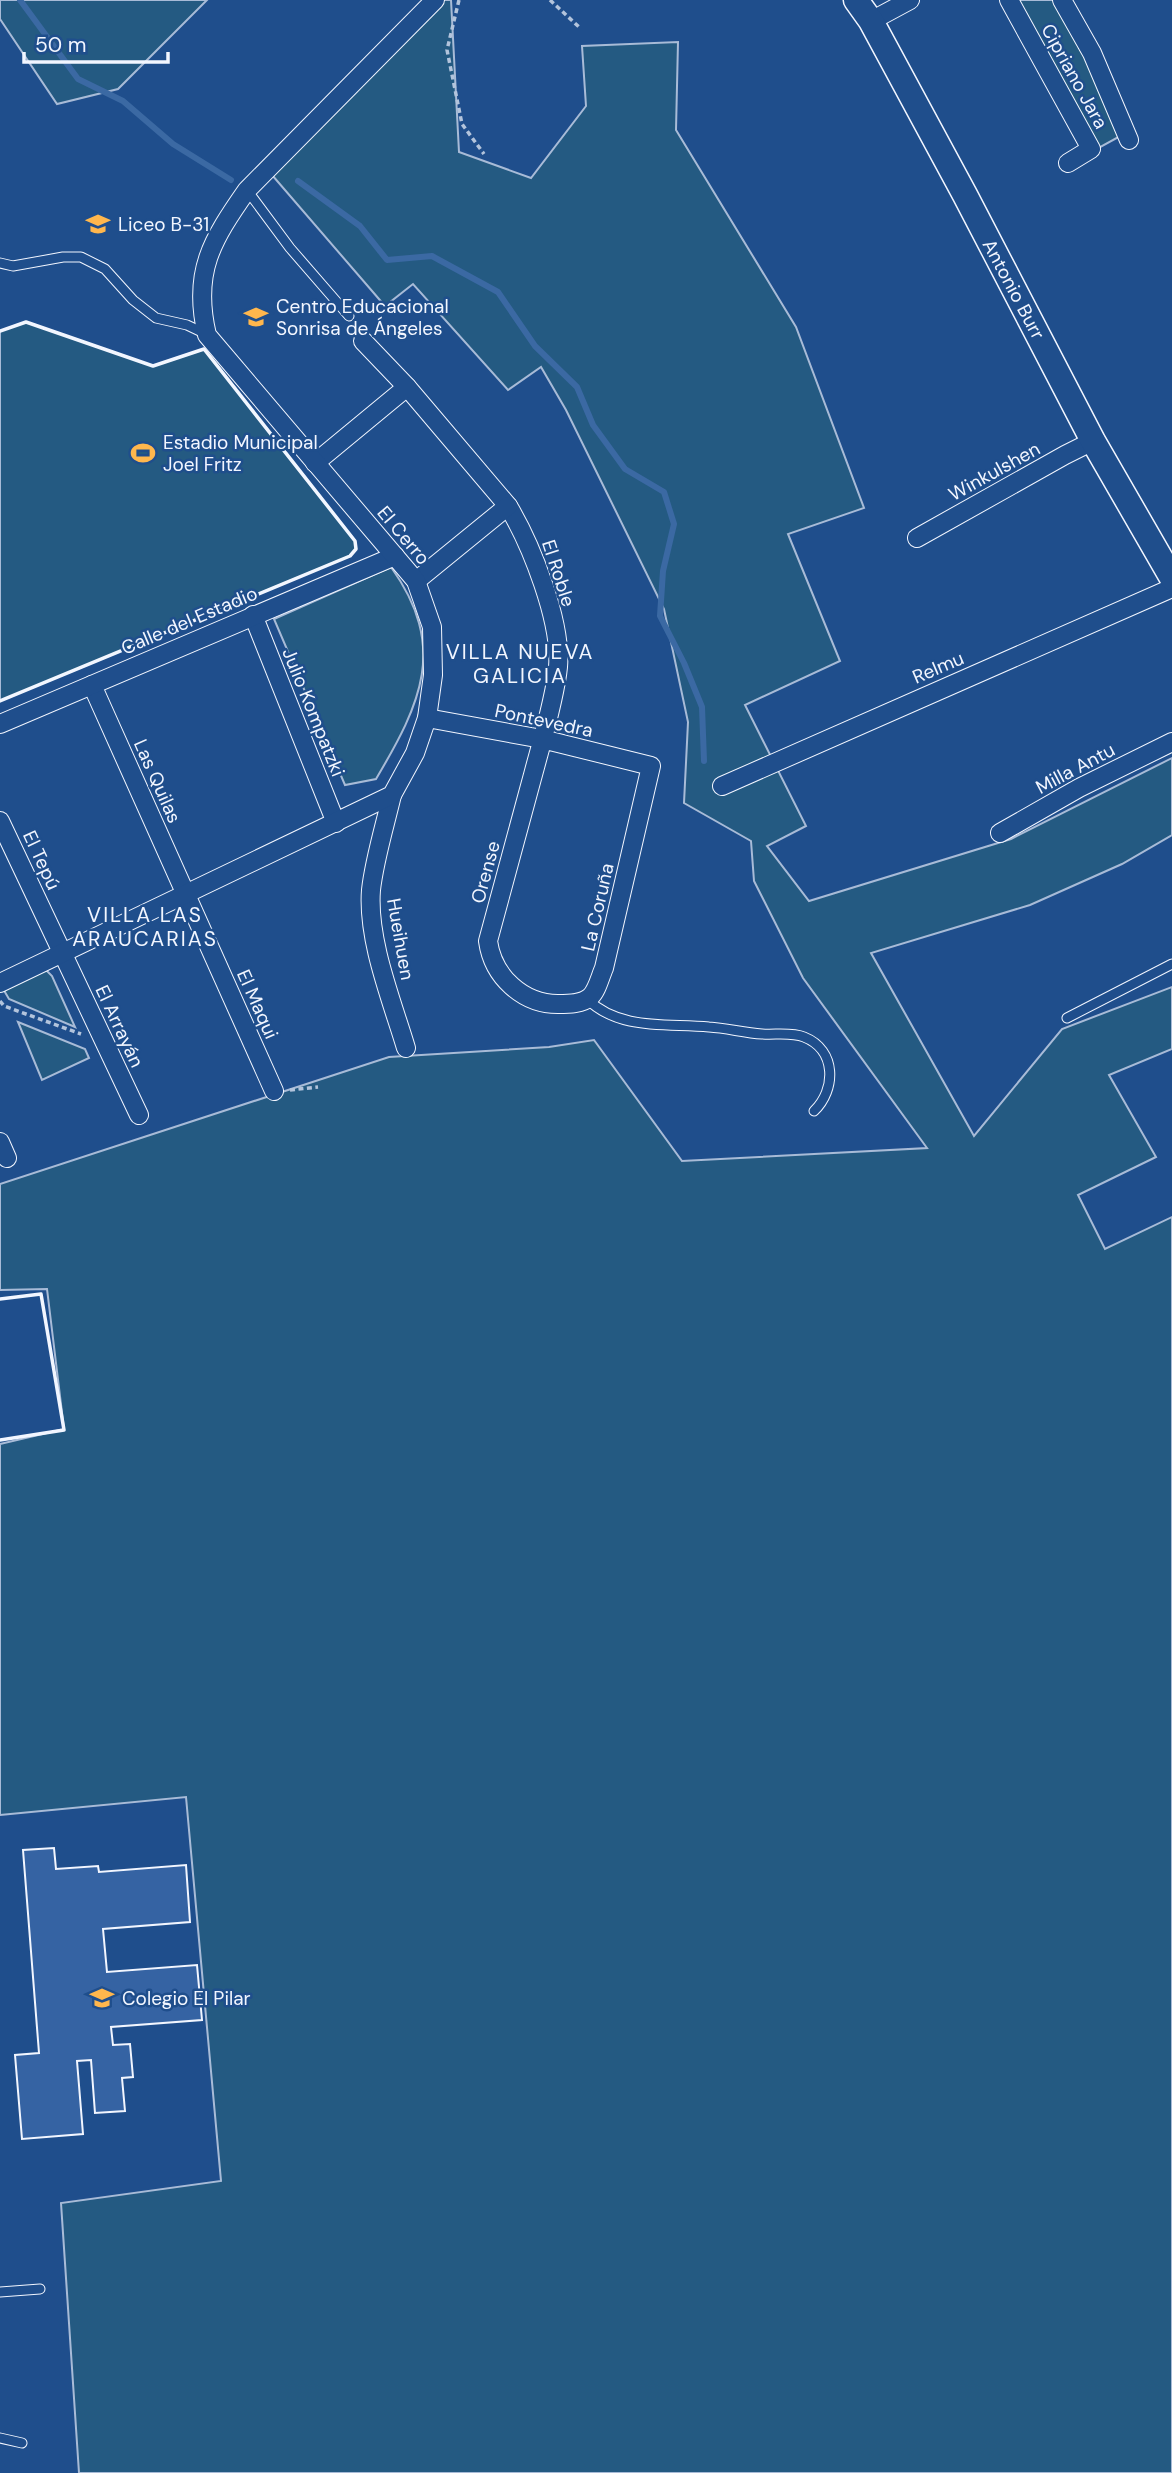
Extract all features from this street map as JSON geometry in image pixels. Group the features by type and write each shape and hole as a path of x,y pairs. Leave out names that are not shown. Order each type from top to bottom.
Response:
{"street":[{"path":"207,335 201,310 205,266 211,247 247,190 435,0"},
{"name":"Antonio Burr","path":"856,0 871,21 1093,442 1172,578"},
{"path":"871,21 910,0"},
{"name":"Cipriano Jara","path":"1009,0 1091,149 1068,163"},
{"name":"Cipriano Jara","path":"1062,0 1092,53 1129,140"},
{"name":"El Cerro","path":"207,335 416,581 432,627 433,675 427,718 415,753 392,795"},
{"name":"El Roble","path":"363,341 407,387 508,506 520,525 542,584 557,646 558,667 542,739"},
{"path":"315,463 407,387"},
{"name":"Winkulshen","path":"917,538 1093,442"},
{"path":"416,581 508,506"},
{"name":"Calle del Estadio","path":"0,724 396,556"},
{"name":"Relmu","path":"722,786 1172,589"},
{"name":"Julio Kompatzki","path":"253,615 336,823"},
{"name":"Las Quilas","path":"92,685 186,895"},
{"name":"Pontevedra","path":"427,718 542,739 651,766"},
{"name":"Orense","path":"542,739 488,941 489,951 504,976 519,993 533,1001 566,1004 587,999"},
{"name":"Milla Antu","path":"1000,833 1079,788 1172,742"},
{"name":"La Coruña","path":"587,999 593,994 604,968 651,766"},
{"path":"0,983 392,795"},
{"name":"Hueihuen","path":"392,795 371,891 374,930 382,969 406,1048"},
{"name":"El Tepú","path":"0,821 63,954"},
{"name":"El Maqui","path":"186,895 274,1091"},
{"name":"El Arrayán","path":"63,954 139,1115"}],"lane":[{"path":"247,190 290,248 349,316"},
{"path":"0,263 13,266 63,257 81,257 105,269 133,300 156,318 187,325 207,335"},
{"path":"1067,1018 1172,964"},
{"path":"587,999 612,1017 633,1022 713,1027 758,1034 796,1034 813,1041 825,1055 831,1075 827,1095 814,1111"},
{"path":"0,2292 40,2289"},
{"path":"0,2438 22,2443"}],"path":[{"path":"459,0 447,50 462,124 484,154"},
{"path":"550,0 579,27"},
{"path":"0,1001 4,1006 106,1044"},
{"path":"274,1091 318,1087"}],"shaded area":[{"path":"0,0 207,0 118,89 57,104 0,19"},
{"path":"442,0 451,0 459,152 531,178 586,106 582,46 678,42 676,130 796,327 864,508 788,534 840,661 745,705 806,826 767,846 809,901 1011,839 1172,758 1172,835 1122,864 1030,905 871,953 974,1136 1062,1029 1172,987 1172,1049 1109,1075 1156,1157 1078,1195 1105,1249 1172,1217 1172,2473 79,2473 61,2203 221,2181 186,1797 0,1815 0,1444 64,1429 47,1289 0,1290 0,1184 389,1057 549,1047 594,1040 682,1161 927,1148 803,978 754,881 751,841 684,803 688,722 664,609 566,410 541,367 508,390 413,284 385,306 272,175"},
{"path":"1014,0 1058,0 1124,134 1095,150"},
{"name":"Estadio Municipal Joel Fritz","path":"26,322 153,366 204,349 355,541 356,549 350,556 0,701 0,331"},
{"path":"391,567 409,596 419,623 423,649 422,674 416,700 376,779 345,785 274,619"},
{"path":"46,970 52,976 75,1027 9,999 2,987"},
{"path":"18,1022 85,1049 89,1058 42,1080"}],"building":[{"path":"54,1848 56,1869 98,1866 99,1872 186,1865 190,1922 103,1929 107,1972 197,1965 202,2020 111,2027 113,2045 130,2044 133,2077 122,2078 125,2111 95,2113 91,2060 77,2061 83,2134 22,2139 15,2055 39,2053 23,1850"}],"waterway":[{"path":"20,0 78,79 123,101 173,144 231,180"},
{"path":"298,181 360,226 387,260 432,256 498,292 535,346 577,387 593,425 625,469 664,492 674,524 663,571 660,616 702,707 704,761"}],"wall":[{"path":"0,331 26,322 153,366 204,349 355,541 356,549 350,556 0,701"},
{"path":"0,1299 41,1294 64,1430 0,1440"}],"place":[{"name":"Liceo B-31","path":"98,224"},
{"name":"Centro Educacional Sonrisa de Ángeles","path":"256,317"},
{"name":"Estadio Municipal Joel Fritz","path":"143,453"},
{"name":"Colegio El Pilar","path":"102,1998"}],"district":[{"name":"VILLA NUEVA GALICIA","path":"520,664"},
{"name":"VILLA LAS ARAUCARIAS","path":"145,927"}]}
